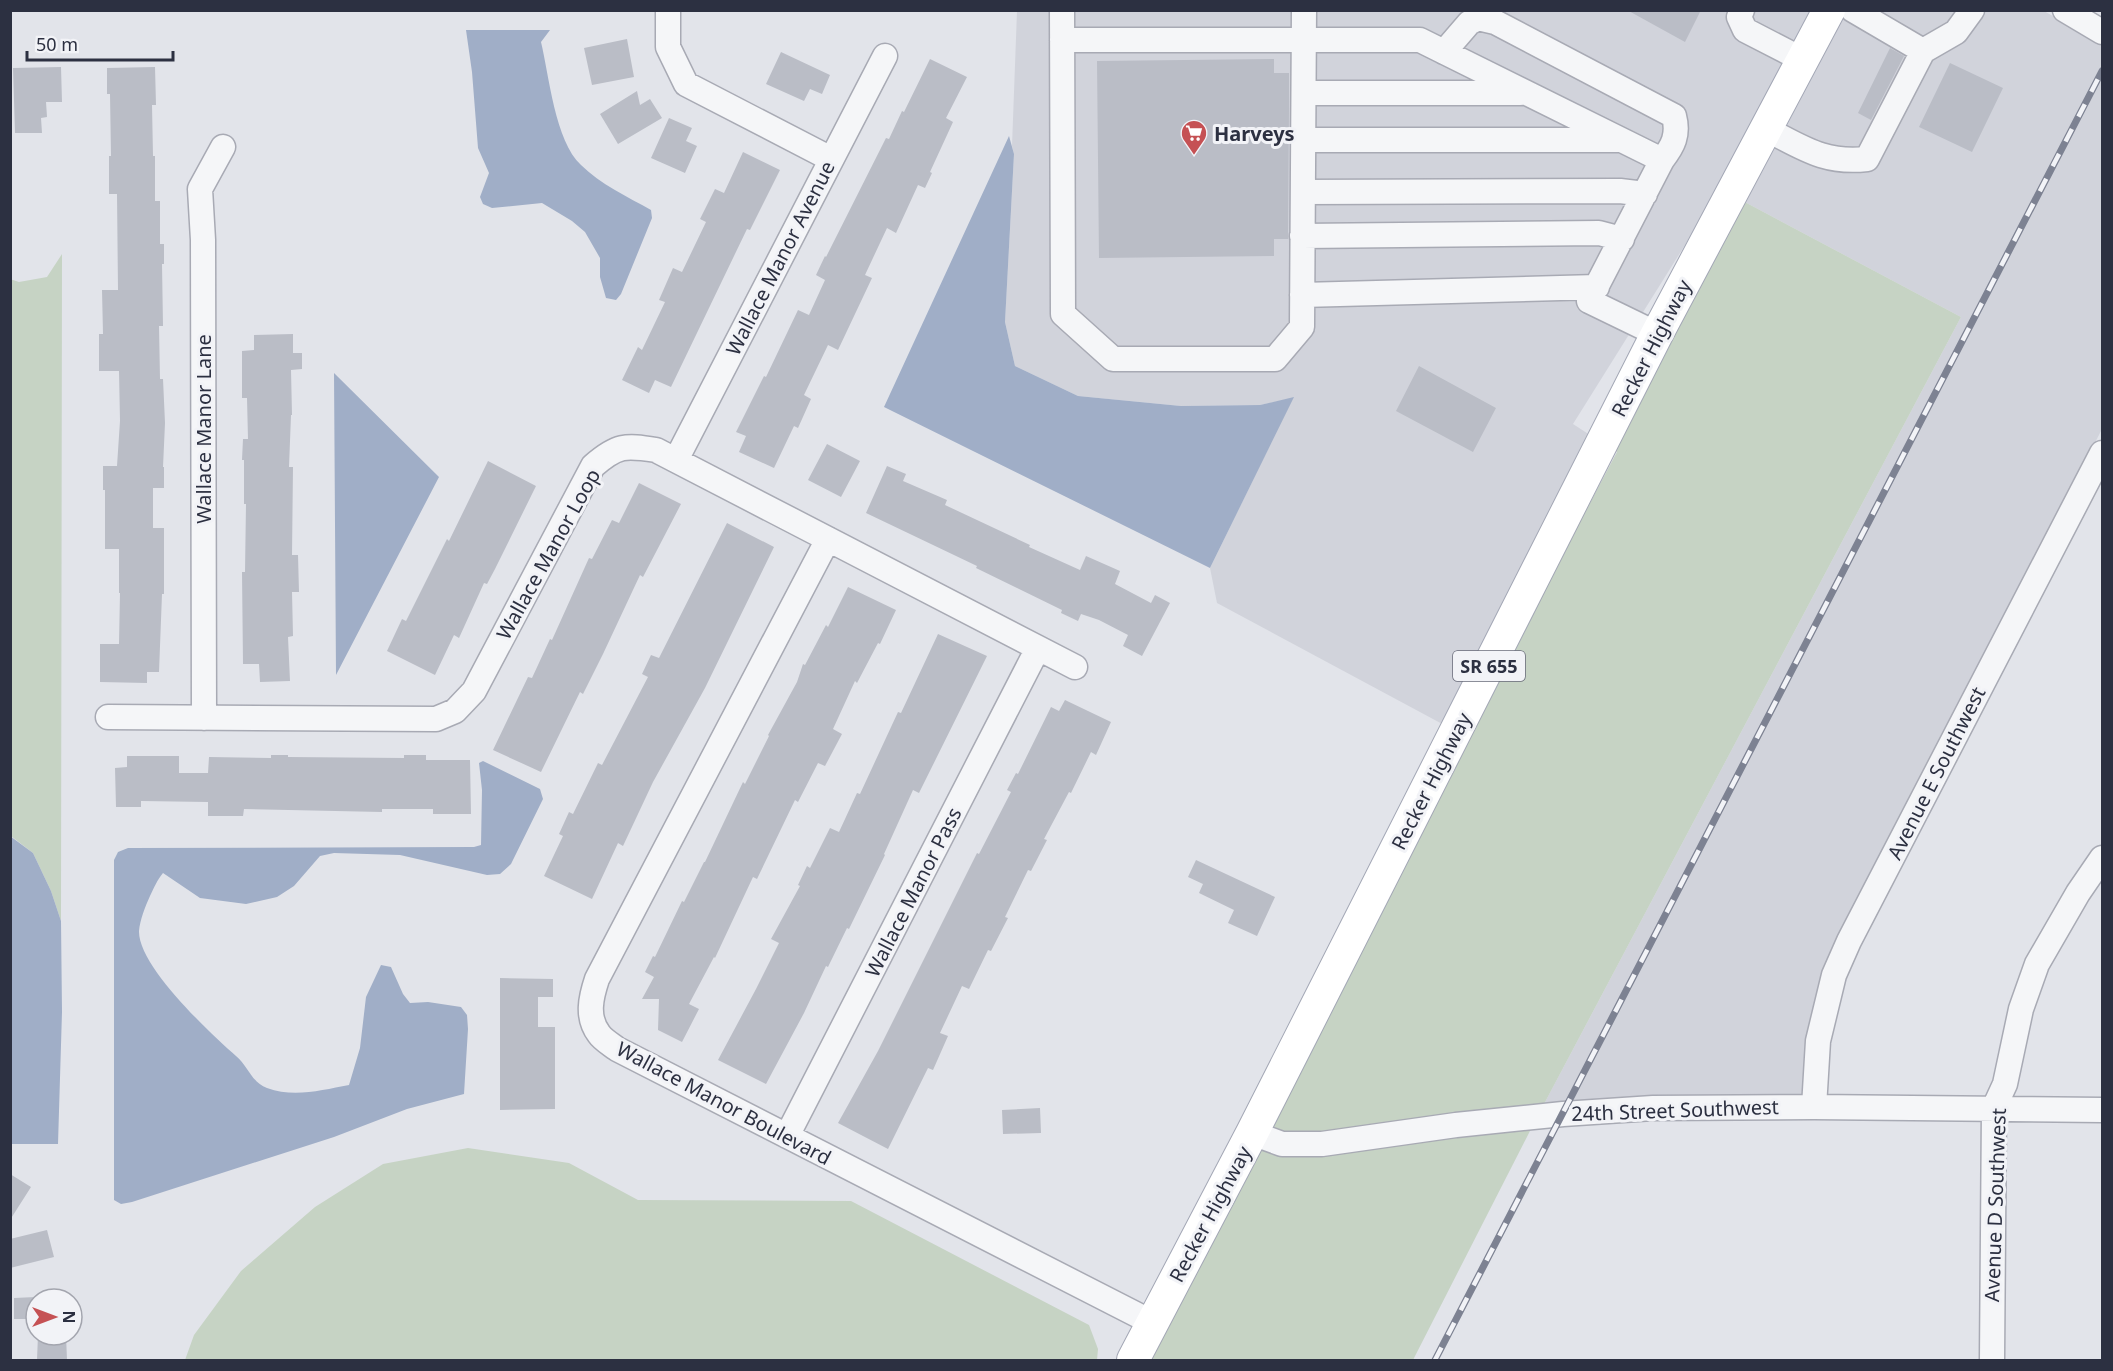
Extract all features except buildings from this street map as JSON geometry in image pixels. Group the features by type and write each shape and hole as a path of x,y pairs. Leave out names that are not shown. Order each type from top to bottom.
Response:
{"main road":[{"name":"Recker Highway","path":"1133,1360 1252,1133 1657,334 1829,10"}],"street":[{"path":"668,10 668,46 686,84 831,159"},
{"path":"1062,10 1063,314 1113,359 1275,359 1302,327 1304,10"},
{"path":"1742,10 1739,17 1745,30 1803,60"},
{"path":"1852,10 1923,51"},
{"path":"1766,129 1816,154 1847,161 1867,159 1923,51 1956,33 1972,10"},
{"path":"2065,10 2103,32"},
{"path":"1444,52 1469,23 1478,18 1495,22 1674,116 1676,125 1673,146 1662,160 1589,301 1657,334"},
{"path":"1062,40 1420,40 1662,160"},
{"name":"Wallace Manor Avenue","path":"676,460 885,56"},
{"path":"1304,93 1526,93"},
{"path":"1303,140 1621,140"},
{"name":"Wallace Manor Lane","path":"204,718 203,240 200,189 223,147"},
{"path":"1303,192 1620,191 1645,194"},
{"path":"1302,236 1599,233 1622,239"},
{"path":"1302,295 1597,287"},
{"name":"Wallace Manor Loop","path":"108,717 436,719 455,711 474,691 593,466 609,452 623,447 656,450 1075,667"},
{"name":"Avenue E Southwest","path":"1815,1107 1818,1041 1834,975 1849,941 2103,453"},
{"name":"Wallace Manor Boulevard","path":"828,538 597,979 590,1002 593,1020 599,1035 617,1049 1153,1323"},
{"name":"Wallace Manor Pass","path":"787,1136 1038,648"},
{"name":"Avenue D Southwest","path":"1992,1360 1994,1108 2005,1084 2021,1009 2037,964 2073,902 2103,858"},
{"name":"24th Street Southwest","path":"1252,1133 1282,1144 1322,1144 1456,1125 1653,1108 2103,1110"}],"shaded area":[{"path":"1017,11 1817,11 1720,189 1573,424 1593,437 1446,726 1217,603 1210,568 1293,398 1260,405 1181,406 1078,396 1015,366 1005,322 1014,154 1012,146"},
{"path":"1842,11 2044,11 2102,44 2102,429 1824,971 1806,1041 1804,1097 1543,1106 1961,317 1741,200"}],"green space":[{"path":"1741,200 1961,317 1543,1106 1321,1134 1284,1134 1267,1128 1466,737 1617,452 1612,448"},
{"path":"62,254 61,921 51,891 33,853 11,836 10,279 19,282 47,277"},
{"path":"1532,1127 1413,1360 1146,1360 1257,1146"},
{"path":"468,1148 569,1163 638,1200 851,1201 1089,1325 1098,1349 1097,1360 185,1360 194,1335 241,1271 315,1207 383,1164"}],"water":[{"path":"466,30 550,30 541,42 554,107 572,154 597,178 651,210 652,218 621,294 616,300 606,298 600,277 600,258 585,232 572,221 542,203 492,208 483,204 480,197 489,173 478,148"},
{"path":"1009,136 1014,154 1005,322 1015,366 1078,396 1181,406 1260,405 1294,397 1210,568 884,407"},
{"path":"334,373 439,477 336,675"},
{"path":"483,761 540,789 543,799 511,864 500,874 487,875 400,855 334,853 320,856 294,886 277,897 246,904 200,898 163,873 146,905 139,931 142,946 163,980 194,1016 240,1060 262,1086 277,1091 298,1093 349,1085 360,1048 366,997 381,965 391,967 403,994 410,1003 428,1002 461,1007 467,1015 464,1094 407,1109 334,1137 132,1202 121,1204 114,1200 114,860 118,852 128,848 474,847 481,845 482,790 479,763"},
{"path":"10,836 33,853 51,891 61,921 62,1012 58,1144 11,1144"}],"railway":[{"path":"1435,1360 2102,71"}],"place":[{"name":"Harveys","path":"1194,156"}]}
